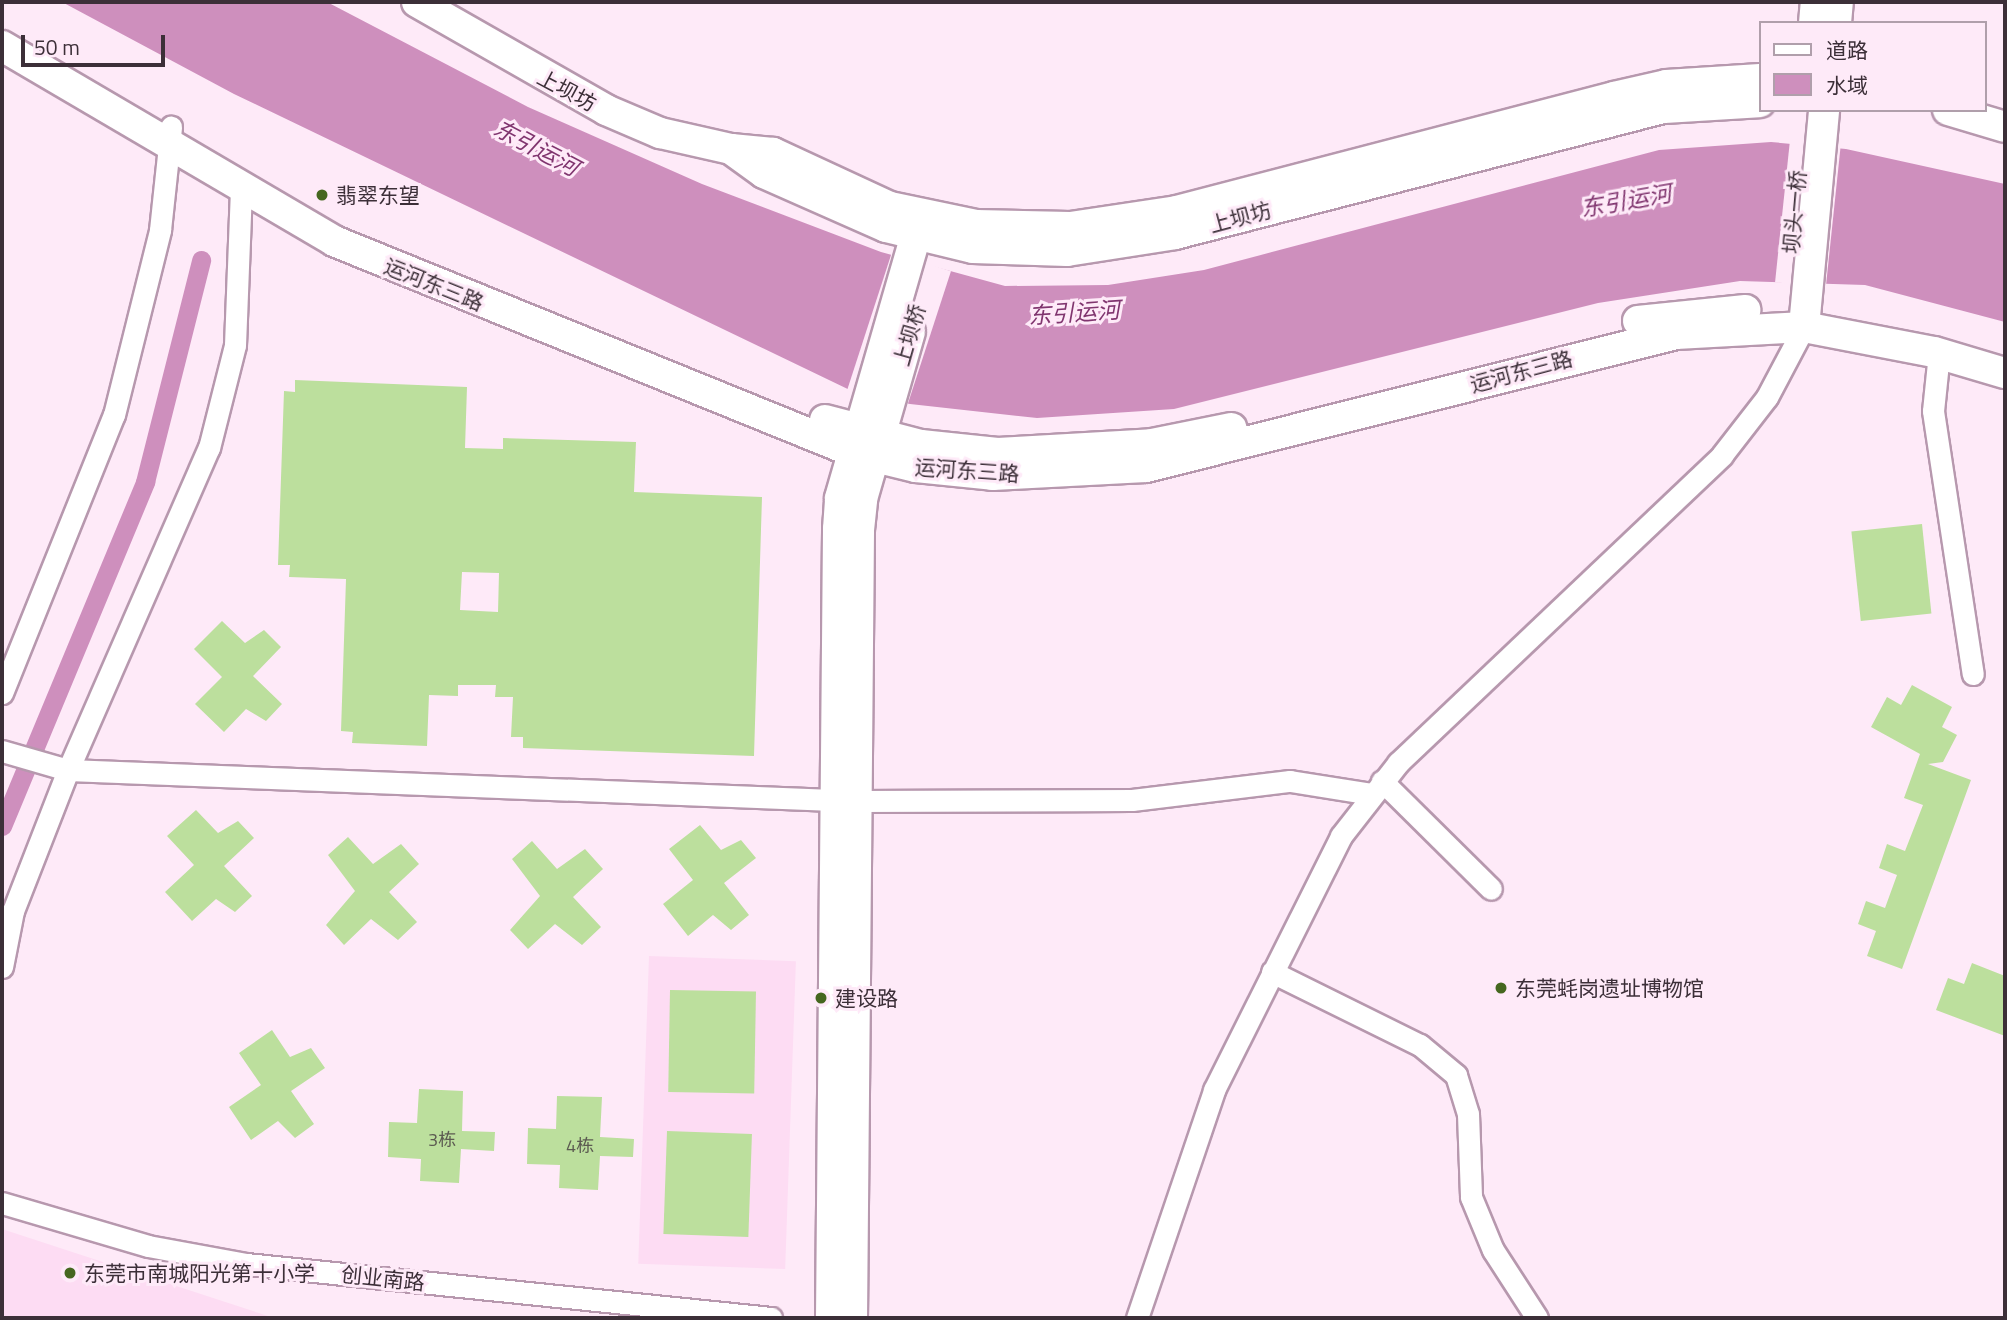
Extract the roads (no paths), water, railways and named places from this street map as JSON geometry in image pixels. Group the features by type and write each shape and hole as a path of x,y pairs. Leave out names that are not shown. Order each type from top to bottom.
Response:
{"street":[{"name":"上坝坊","path":"417,2 606,110 660,133 731,149 764,173 927,236 1011,252 1121,244 1664,108 1758,102"},
{"path":"1814,21 1816,2"},
{"path":"1836,21 1838,2"},
{"name":"运河东三路","path":"2,28 170,136 241,186 334,242 437,287 993,475 1146,467 1624,344 1795,312 2005,373"},
{"name":"运河东三路","path":"2,46 339,226 442,272 871,433"},
{"name":"上坝坊","path":"927,236 1124,221 1666,85 1758,79"},
{"path":"1804,112 1810,143"},
{"path":"1810,143 1823,112"},
{"path":"1955,112 2005,127"},
{"path":"2,693 114,415 160,230 170,136"},
{"name":"坝头一桥","path":"1795,312 1810,143"},
{"path":"2,967 13,911 68,770 189,497 224,397 242,292 241,186"},
{"name":"上坝桥","path":"871,433 927,236"},
{"path":"1137,1318 1214,1090 1326,861 1376,788 1722,455 1767,397 1795,312"},
{"path":"1939,353 1933,411 1973,674"},
{"path":"852,1318 847,800 838,529 871,433"},
{"path":"2,751 68,770 847,800 1132,800 1290,782 1376,788 1491,889"},
{"path":"831,1318 847,800"},
{"path":"1272,972 1420,1045 1456,1075 1468,1114 1471,1196 1493,1250 1537,1318"},
{"name":"创业南路","path":"2,1203 148,1246 246,1264 771,1318"}],"water":[{"name":"东引运河","path":"62,2 327,2 528,107 702,184 881,252 1005,286 1108,285 1204,270 1659,150 1771,142 1846,149 2005,184 2005,322 1865,285 1740,281 1598,303 1174,409 1037,418 910,404 856,393 234,94"}],"waterway":[{"path":"2,826 145,482 201,260"}],"place":[{"name":"翡翠东望","path":"322,195"},
{"name":"东莞蚝岗遗址博物馆","path":"1501,988"},
{"name":"建设路","path":"821,998"},
{"name":"东莞市南城阳光第十小学","path":"70,1273"}]}
